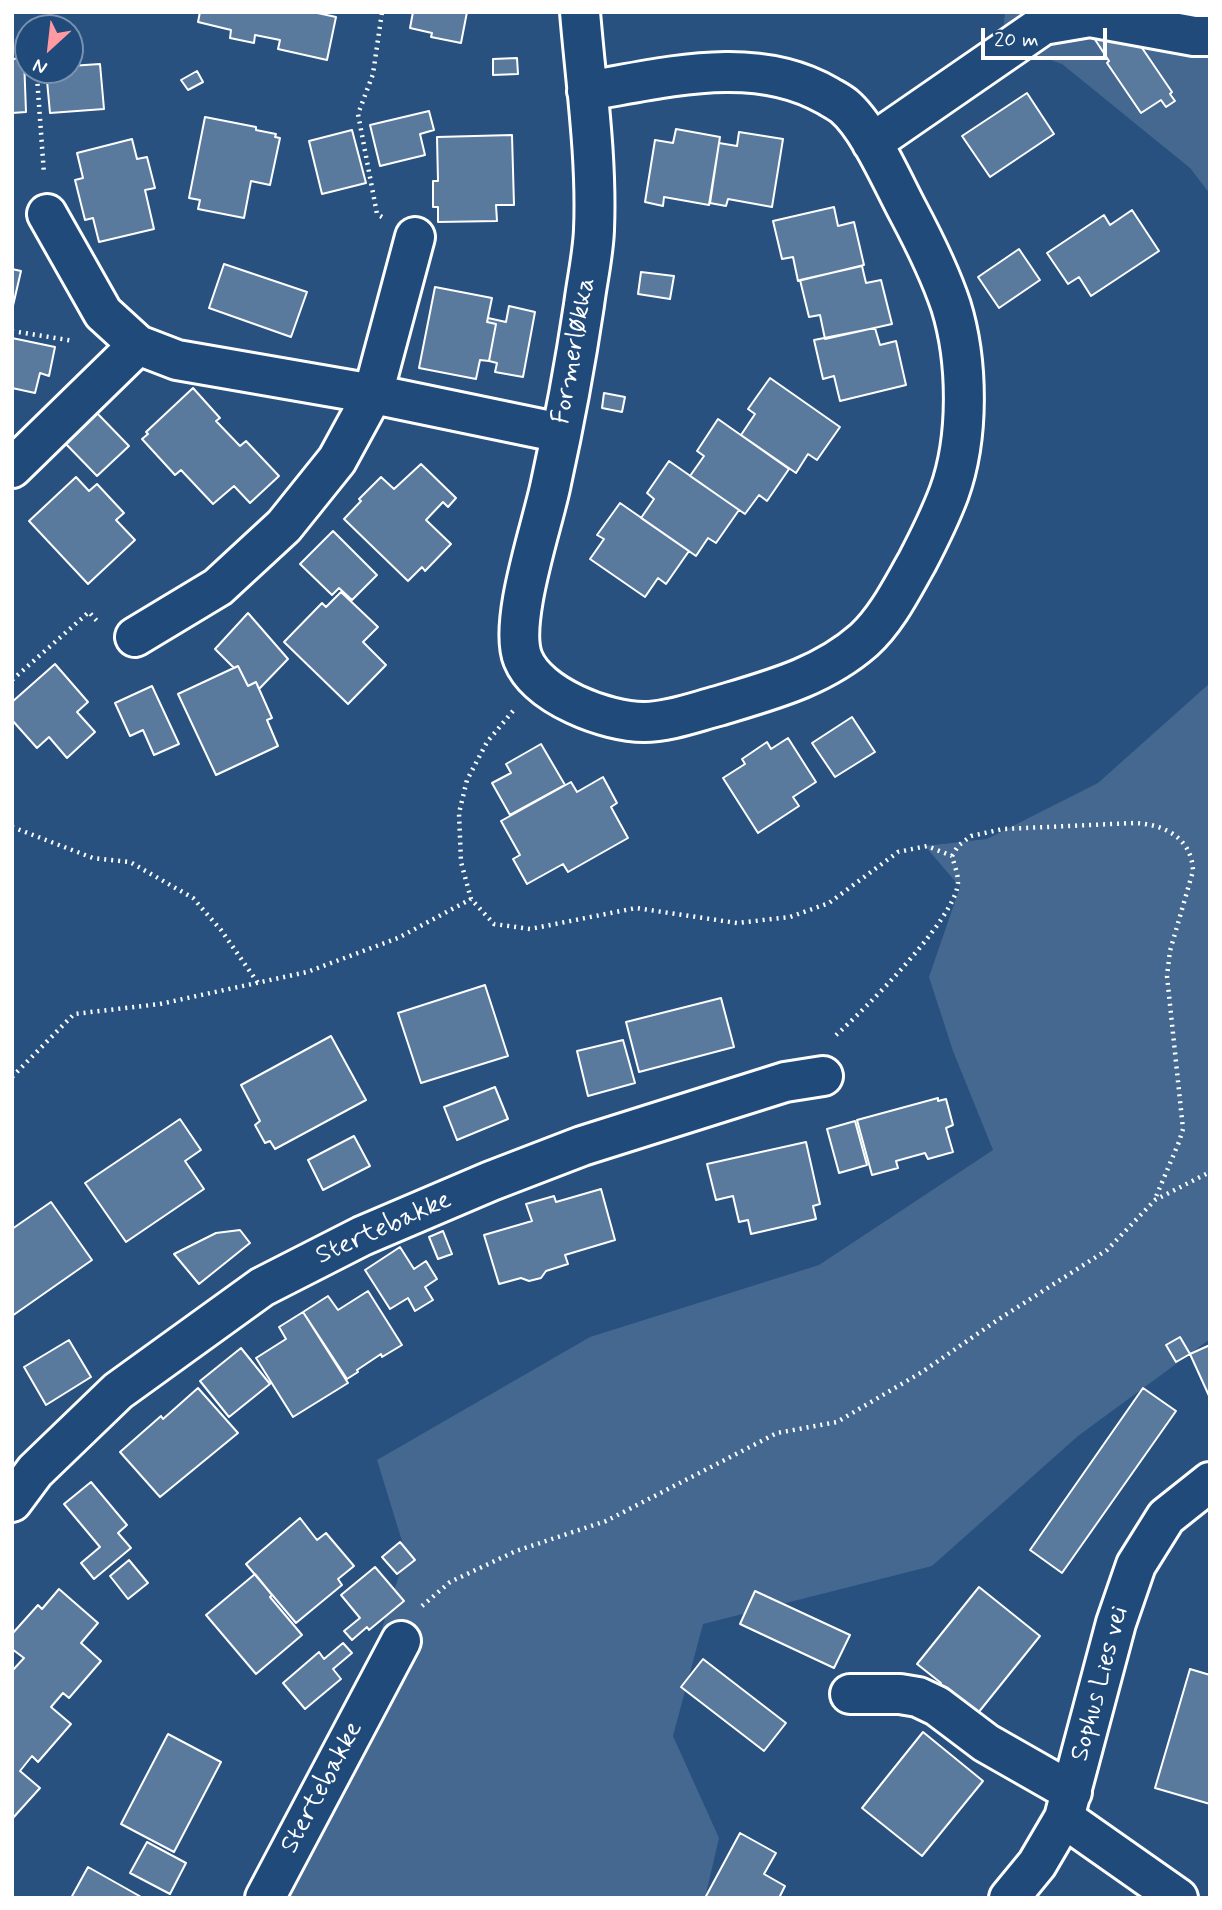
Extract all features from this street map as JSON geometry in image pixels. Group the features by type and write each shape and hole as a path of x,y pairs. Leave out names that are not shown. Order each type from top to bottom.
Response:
{"street":[{"name":"Formerløkka","path":"538,682 523,659 518,635 576,355 594,234 594,179 580,12"},
{"path":"872,143 1043,25 1090,17 1194,36 1210,36"},
{"path":"538,682 563,700 606,716 644,722 690,714 789,685 839,660 869,635 898,596 932,533 950,491 960,456 964,386 960,345 951,306 927,247 872,143 845,106 808,85 762,72 699,74 587,91"},
{"path":"47,214 103,313 138,345 177,360 373,394 561,433"},
{"path":"135,637 218,587 284,526 338,460 373,394 415,237"},
{"path":"12,468 138,345"},
{"name":"Stertebakke","path":"12,1502 35,1471 118,1391 262,1287 362,1236 582,1146 785,1082 823,1076"},
{"name":"Sophus Lies vei","path":"1009,1898 1037,1864 1068,1805 1116,1623 1136,1565 1166,1517 1210,1482"},
{"name":"Stertebakke","path":"265,1898 401,1641"},
{"path":"850,1694 900,1694 918,1697 937,1706 1068,1805 1178,1898"}],"path":[{"path":"382,12 373,74 358,114 377,214 415,237"},
{"path":"38,84 47,214"},
{"path":"12,680 89,612 116,641 135,637"},
{"path":"538,682 487,742 467,780 459,813 461,862 471,899 494,924 530,929 636,908 737,923 790,917 829,903 898,852 926,846 952,856"},
{"path":"785,1082 867,1007 934,928 952,904 958,882 952,856 958,846 971,836 1003,829 1150,824 1170,831 1188,848 1193,871 1170,951 1167,976 1183,1129 1155,1200"},
{"path":"12,827 93,858 130,862 193,898 221,930 258,984"},
{"path":"12,1077 74,1014 160,1004 307,972 398,938 471,899"},
{"path":"401,1641 406,1620 450,1582 516,1551 606,1521 777,1433 837,1422 922,1372 1107,1250 1155,1200 1210,1172"}],"shaded area":[{"path":"1005,12 1210,12 1210,194 1190,168 1062,64 1002,43"},
{"path":"1210,683 1210,1339 1078,1436 932,1566 703,1624 673,1736 719,1838 705,1898 256,1898 349,1730 406,1554 377,1460 590,1337 819,1265 993,1150 953,1051 929,977 960,887 925,846 987,839 1098,783"}],"building":[{"path":"200,12 313,12 336,17 327,60 278,49 280,40 255,35 254,43 230,38 231,30 198,22"},
{"path":"413,12 467,12 461,43 431,37 432,33 410,28"},
{"path":"1105,30 1138,42 1172,92 1170,94 1175,101 1166,107 1161,100 1141,113 1107,63 1109,61 1094,38"},
{"path":"517,58 518,74 493,75 493,59"},
{"path":"12,59 14,84 25,84 26,112 12,113"},
{"path":"100,64 104,109 50,113 47,84 84,84 84,65"},
{"path":"197,71 203,82 188,90 181,80"},
{"path":"1027,93 1054,134 990,177 962,136"},
{"path":"429,111 434,130 420,134 425,155 380,166 370,125"},
{"path":"205,117 256,127 256,130 276,134 275,137 280,138 270,185 251,181 244,218 198,209 200,200 189,198"},
{"path":"676,129 720,137 709,205 664,197 663,206 645,202 655,140 673,143"},
{"path":"352,130 366,183 322,194 309,141"},
{"path":"739,132 783,139 772,207 728,199 726,206 710,203 719,143 737,146"},
{"path":"512,135 514,205 496,205 497,221 438,222 438,207 433,207 433,181 438,181 437,137"},
{"path":"132,139 137,159 147,157 155,188 145,190 154,229 99,242 93,218 85,220 75,180 83,178 77,153"},
{"path":"834,207 838,226 854,222 864,265 798,281 793,257 782,259 773,221"},
{"path":"1132,210 1159,251 1091,296 1079,277 1068,284 1047,253 1104,215 1110,225"},
{"path":"1019,249 1040,280 999,308 978,277"},
{"path":"224,264 307,292 291,337 209,308"},
{"path":"862,266 866,283 881,280 892,324 825,339 820,315 809,317 800,280"},
{"path":"12,269 21,271 12,310"},
{"path":"641,272 674,276 670,299 638,294"},
{"path":"435,287 492,298 487,322 496,324 489,361 480,360 476,379 419,368"},
{"path":"509,306 535,312 523,377 495,372 497,363 489,361 496,324 487,322 488,318 506,322"},
{"path":"875,328 880,345 896,341 906,385 840,401 834,376 823,379 814,340"},
{"path":"12,338 55,347 49,376 40,373 35,393 12,388"},
{"path":"770,378 840,427 817,460 808,454 796,473 741,435 755,414 748,409"},
{"path":"193,388 220,418 216,421 240,446 246,441 279,476 250,503 234,486 213,504 181,470 175,475 142,439 148,434 146,432"},
{"path":"604,393 625,397 622,412 602,408"},
{"path":"95,411 129,446 97,476 63,441"},
{"path":"718,419 789,469 767,501 759,495 745,514 690,476 704,456 697,451"},
{"path":"669,461 739,510 716,543 708,538 696,556 641,518 654,499 647,493"},
{"path":"421,464 456,498 448,507 443,502 426,520 451,544 425,571 422,567 408,581 344,519 381,477 394,489"},
{"path":"76,477 89,491 97,484 124,513 116,520 135,540 88,584 29,521"},
{"path":"620,503 689,551 666,584 658,578 645,597 590,559 604,539 597,535"},
{"path":"333,531 377,575 352,600 339,588 332,595 300,564"},
{"path":"341,592 378,627 363,642 386,665 348,704 284,642 322,603 326,607"},
{"path":"248,613 288,659 259,689 256,682 248,686 238,666 234,668 215,649"},
{"path":"55,664 88,702 77,712 95,732 67,758 49,737 37,748 12,720 12,702"},
{"path":"238,666 248,686 256,682 272,718 267,720 278,746 216,775 178,694"},
{"path":"152,686 179,744 154,755 143,730 130,736 115,703"},
{"path":"852,717 875,752 835,777 812,743"},
{"path":"788,738 816,782 793,797 799,806 758,833 723,778 745,764 742,759 767,742 771,749"},
{"path":"541,744 565,785 510,815 492,783 511,773 506,764"},
{"path":"603,777 617,803 611,807 628,838 568,872 563,864 527,884 513,859 520,855 501,821 571,782 577,792"},
{"path":"485,985 508,1056 421,1083 398,1013"},
{"path":"721,998 734,1047 639,1072 626,1022"},
{"path":"331,1036 366,1100 275,1149 270,1141 265,1143 255,1125 260,1121 241,1085"},
{"path":"623,1040 635,1083 588,1096 577,1051"},
{"path":"495,1087 508,1119 457,1140 444,1107"},
{"path":"938,1098 938,1101 946,1099 953,1125 946,1128 953,1152 928,1159 925,1153 896,1161 898,1168 872,1175 857,1120"},
{"path":"180,1119 201,1150 185,1161 204,1189 126,1242 85,1183"},
{"path":"855,1121 867,1165 839,1173 827,1129"},
{"path":"354,1136 370,1166 323,1190 308,1160"},
{"path":"806,1142 820,1204 813,1206 816,1219 751,1234 748,1220 739,1222 733,1196 716,1200 707,1164"},
{"path":"601,1189 615,1240 565,1255 568,1264 546,1271 541,1278 529,1281 521,1278 499,1284 484,1235 532,1221 526,1204 554,1196 556,1202"},
{"path":"51,1202 92,1260 12,1316 12,1229"},
{"path":"240,1230 250,1243 199,1284 174,1254 216,1233"},
{"path":"443,1231 452,1254 438,1259 429,1237"},
{"path":"400,1247 414,1269 426,1261 437,1279 425,1287 433,1300 415,1311 408,1298 390,1309 365,1270"},
{"path":"368,1291 402,1345 382,1357 381,1354 347,1379 303,1312 328,1296 338,1310"},
{"path":"303,1312 348,1383 293,1417 256,1358 286,1339 279,1327"},
{"path":"1180,1337 1190,1354 1176,1362 1166,1345"},
{"path":"69,1340 91,1377 46,1405 24,1367"},
{"path":"1210,1345 1210,1398 1190,1354"},
{"path":"241,1348 270,1384 229,1417 200,1381"},
{"path":"198,1388 238,1433 160,1497 120,1452"},
{"path":"1143,1388 1176,1411 1062,1573 1030,1550"},
{"path":"91,1482 127,1525 118,1533 131,1548 94,1579 81,1563 100,1547 64,1504"},
{"path":"300,1518 317,1540 326,1533 354,1566 338,1579 342,1585 296,1623 246,1564"},
{"path":"400,1542 415,1560 397,1574 382,1557"},
{"path":"129,1560 148,1583 128,1599 110,1576"},
{"path":"375,1567 404,1601 369,1630 367,1627 352,1640 344,1631 360,1618 341,1595"},
{"path":"255,1574 272,1595 270,1597 302,1635 256,1674 206,1615"},
{"path":"979,1587 1040,1636 978,1713 936,1689 941,1683 917,1664"},
{"path":"59,1589 98,1623 81,1643 101,1661 69,1698 63,1693 51,1707 71,1724 38,1762 32,1756 20,1771 40,1788 12,1819 12,1671 24,1658 12,1649 12,1634 38,1605 42,1609"},
{"path":"755,1591 850,1635 834,1668 740,1624"},
{"path":"343,1643 352,1653 333,1669 341,1679 305,1709 283,1683 319,1652 324,1659"},
{"path":"703,1659 786,1723 764,1751 681,1687"},
{"path":"1190,1669 1210,1675 1210,1804 1155,1788"},
{"path":"923,1732 983,1781 922,1856 862,1808"},
{"path":"168,1734 221,1762 174,1852 121,1824"},
{"path":"740,1833 776,1853 764,1874 785,1886 780,1896 783,1898 705,1898"},
{"path":"147,1842 186,1863 170,1894 130,1873"},
{"path":"88,1867 143,1898 71,1898"}]}
